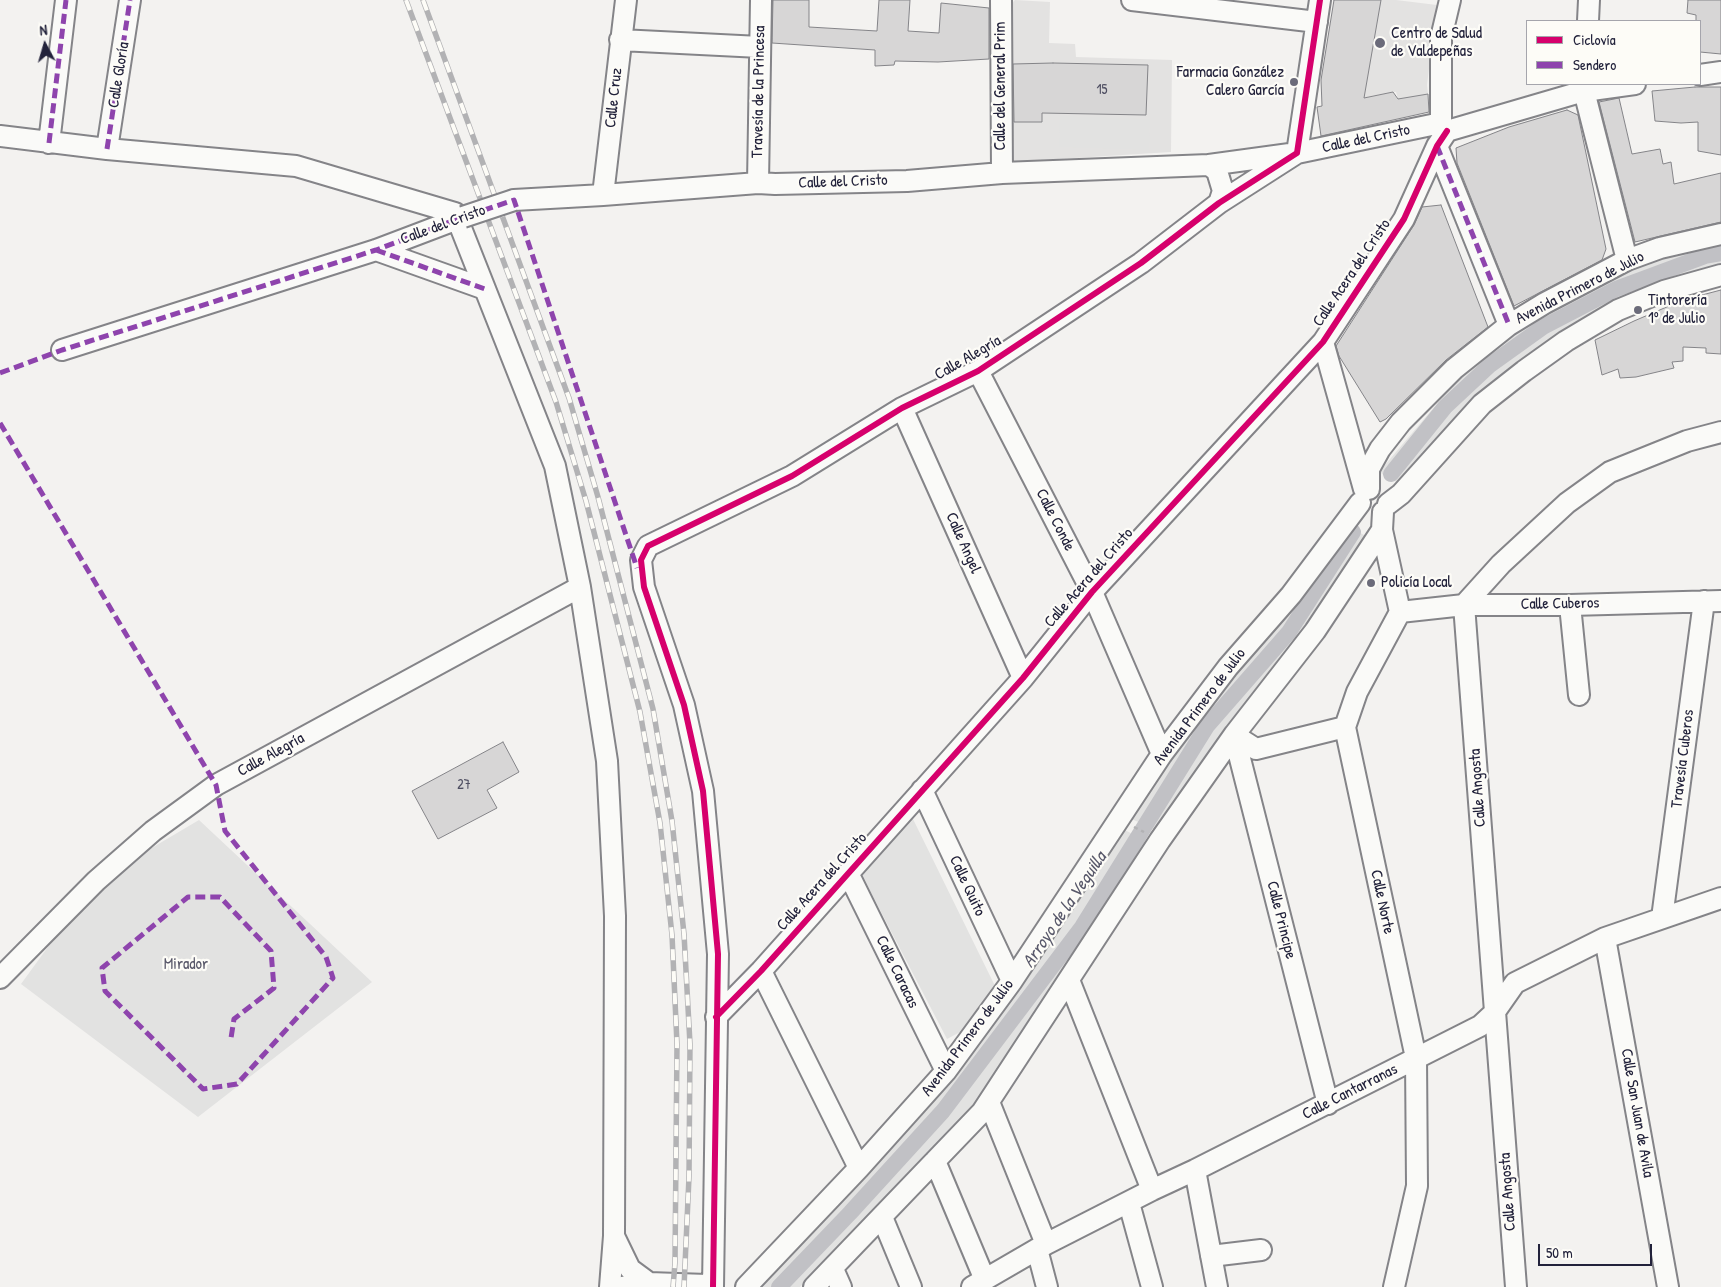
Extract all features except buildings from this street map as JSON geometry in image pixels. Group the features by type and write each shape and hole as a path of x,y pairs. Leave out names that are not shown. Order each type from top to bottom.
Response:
{"street":[{"path":"49,143 66,0"},
{"name":"Calle Gloría","path":"107,149 130,0"},
{"name":"Calle Cruz","path":"603,195 626,0"},
{"name":"Travesía de la Princesa","path":"758,184 761,0"},
{"name":"Calle del General Prim","path":"1001,0 1002,173"},
{"path":"1132,0 1317,22"},
{"path":"1297,153 1320,0"},
{"path":"1450,0 1441,38 1442,134 1509,325"},
{"path":"1588,20 1589,0"},
{"path":"620,40 760,47"},
{"path":"1701,75 1721,72"},
{"name":"Calle del Cristo","path":"62,350 376,250 514,200 758,184 907,181 1002,173 1209,165 1442,134 1585,87 1618,85"},
{"path":"1585,87 1627,260"},
{"name":"Calle Acera del Cristo","path":"716,1017 761,971 1023,678 1092,592 1323,342 1404,219 1442,134"},
{"path":"0,136 107,149 296,166 455,213 460,218 485,289 555,466 580,587 606,762 616,916 614,1236 610,1287"},
{"name":"Calle Alegría","path":"716,1017 718,954 703,791 684,705 644,586 641,560 648,546 792,476 902,408 978,372 1141,262 1219,203 1297,153"},
{"path":"1209,165 1217,171 1223,192 1219,203"},
{"name":"Avenida Primero de Julio","path":"746,1287 859,1168 946,1071 1012,981 1162,754 1228,667 1291,595 1364,495 1369,469 1380,448 1401,422 1454,369 1509,325 1545,303 1627,260 1660,248 1721,234"},
{"path":"376,250 485,289"},
{"path":"814,1287 982,1112 1160,840 1234,736 1315,631 1384,515 1401,494 1482,404 1566,341 1618,310 1664,291 1721,275"},
{"path":"1323,342 1364,495 1378,489 1386,495 1384,515 1400,612"},
{"name":"Calle Conde","path":"978,372 1092,592 1162,754"},
{"name":"Calle Angel","path":"902,408 1023,678"},
{"path":"1464,605 1501,564 1567,504 1610,472 1687,440 1721,432"},
{"name":"Calle Alegría","path":"0,978 96,881 153,831 216,785 580,587"},
{"name":"Calle Cuberos","path":"1400,612 1464,605 1570,605 1712,601"},
{"name":"Travesía Cuberos","path":"1662,918 1712,601"},
{"name":"Calle Angosta","path":"1464,605 1516,1287"},
{"path":"1570,605 1579,695"},
{"name":"Calle Norte","path":"1394,1287 1417,1186 1416,1058 1346,726 1357,692 1400,612"},
{"path":"1234,736 1256,749 1346,726"},
{"name":"Calle Principe","path":"1234,736 1328,1104"},
{"name":"Calle Quito","path":"922,790 1012,981"},
{"name":"Calle Caracas","path":"848,873 946,1071"},
{"name":"Calle Cantarranas","path":"978,1283 1041,1246 1328,1104 1480,1026 1494,1013 1515,983 1605,938 1721,898"},
{"name":"Calle San Juan de Avila","path":"1605,938 1668,1287"},
{"path":"761,971 859,1168"},
{"path":"1070,980 1152,1190"},
{"path":"623,1287 649,1283 707,1284 712,1287 716,1017"},
{"path":"989,1102 1041,1246 1047,1287"},
{"path":"934,1161 978,1283"},
{"path":"1196,1170 1216,1287"},
{"path":"1129,1203 1152,1287"},
{"path":"882,1217 912,1287"},
{"path":"614,1236 630,1270 649,1283"},
{"path":"1211,1256 1261,1250"},
{"path":"833,1268 841,1287"}],"path":[{"path":"1119,819 1160,840"}],"shaded area":[{"path":"1015,0 1050,2 1049,43 1075,44 1076,57 1172,60 1171,152 1010,162 1009,6"},
{"name":"Centro de Salud de Valdepeñas","path":"1334,0 1396,0 1437,5 1427,85 1428,94 1398,99 1396,92 1393,92 1341,102"}],"green space":[{"path":"1060,116 1150,119 1149,150 1059,147"},
{"path":"1721,241 1721,268 1560,334 1516,364 1471,402 1400,484 1379,472 1469,366 1511,330 1629,267"},
{"path":"1335,518 1369,538 1312,625 1158,831 1127,817 1291,595"},
{"path":"912,817 995,986 962,1031 947,1039 858,868 895,826"},
{"name":"Mirador","path":"199,820 372,982 198,1117 21,984 96,881"},
{"path":"1115,825 1156,846 970,1109 800,1287 752,1287 920,1117 980,1045 1071,905"}],"waterway":[{"name":"Arroyo de la Veguilla","path":"1391,474 1445,407 1490,365 1543,327 1616,289 1705,256 1721,253"},
{"name":"Arroyo de la Veguilla","path":"779,1287 943,1111 1082,927 1207,726 1289,632 1353,532"}],"railway":[{"path":"406,0 556,402 586,501 640,712 660,823 672,935 677,1044 675,1263 673,1287"},
{"path":"423,0 569,398 598,497 653,709 672,821 684,934 690,1044 689,1177 684,1287"}],"marked path":[{"path":"49,143 66,0"},
{"path":"107,149 130,0"},
{"path":"1437,146 1509,325"},
{"path":"0,373 62,350 376,250 514,200 637,568"},
{"path":"376,250 485,289"},
{"path":"0,423 216,785 225,831 326,957 333,978 237,1084 203,1089 105,991 102,968 188,897 220,897 271,951 274,988 234,1019 231,1038"}],"cycle path":[{"path":"713,1287 718,954 703,791 684,705 644,587 641,560 648,546 792,476 902,408 978,371 1141,263 1219,203 1297,153 1320,0"},
{"path":"716,1017 761,971 1023,678 1092,592 1323,342 1404,219 1437,146 1447,131"}],"place":[{"name":"Centro de Salud de Valdepeñas","path":"1380,43"},
{"name":"Farmacia González Calero García","path":"1294,82"},
{"name":"Tintorería 1º de Julio","path":"1638,310"},
{"name":"Policía Local","path":"1371,583"}]}
